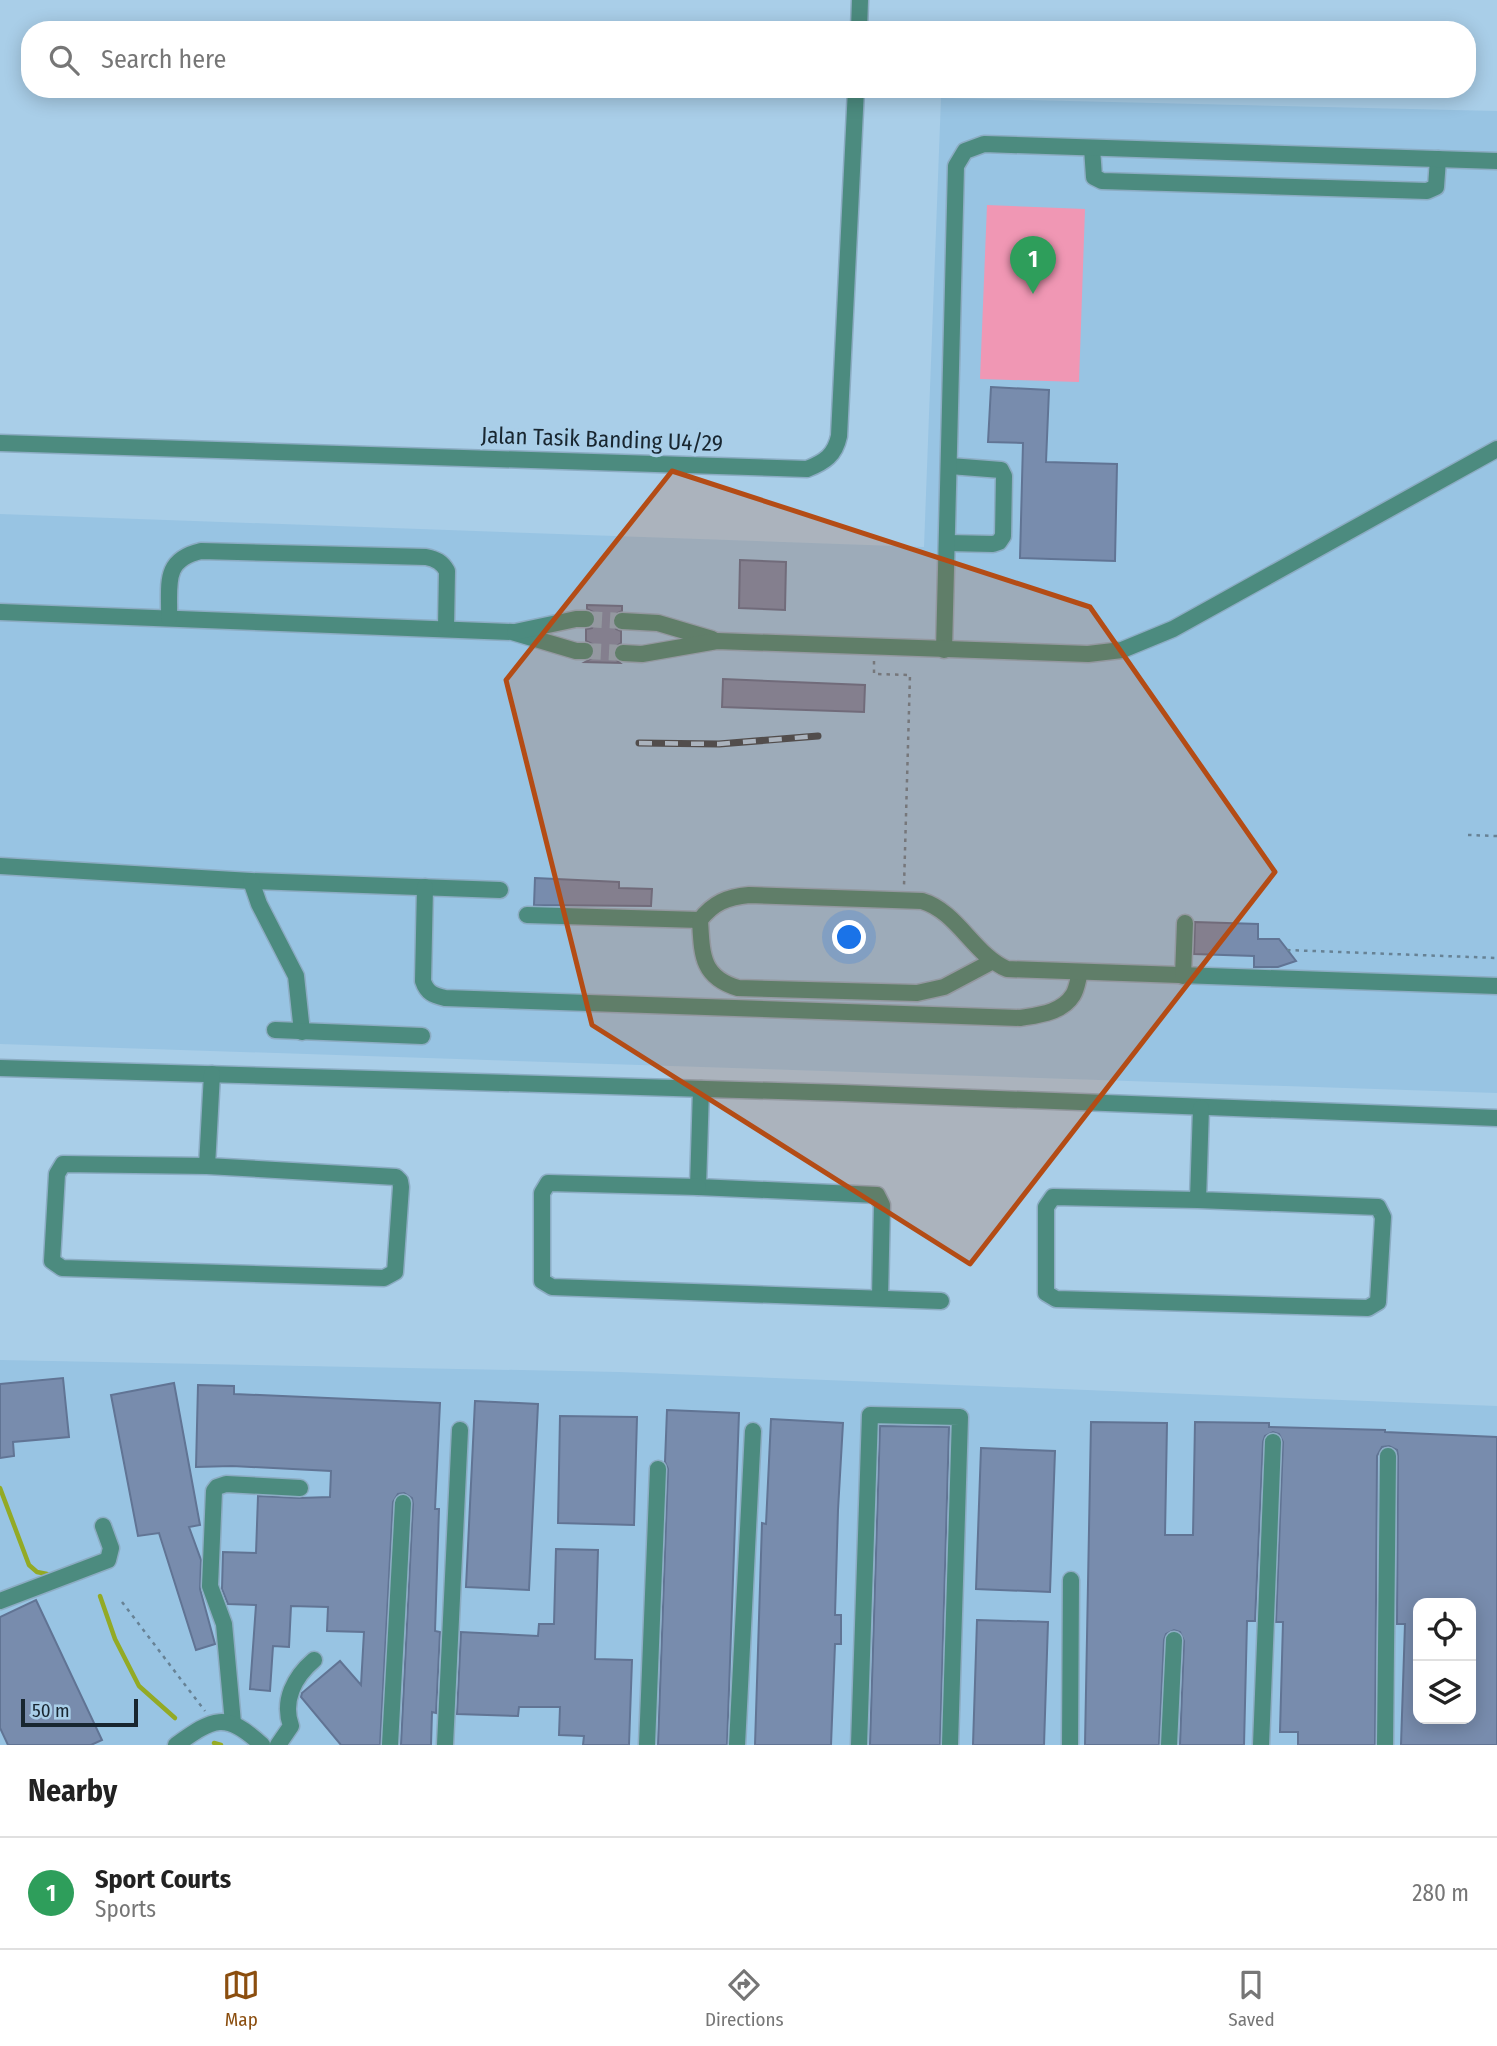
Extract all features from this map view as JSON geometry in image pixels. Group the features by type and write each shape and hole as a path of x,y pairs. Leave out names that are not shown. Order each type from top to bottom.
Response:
{"street":[{"path":"859,21 860,0"},
{"name":"Jalan Tasik Banding U4/29","path":"0,443 793,468 807,468 819,464 836,449 839,436 856,98"},
{"path":"944,650 956,166 965,151 984,144 1497,161"},
{"path":"1092,148 1094,177 1102,181 1427,191 1432,190 1437,182 1438,159"},
{"path":"623,653 642,654 717,641 1088,654 1122,650 1150,640 1497,449"},
{"path":"948,543 993,544 999,542 1003,536 1004,476 1001,470 950,466"},
{"path":"169,618 170,575 173,565 188,554 201,551 426,557 436,559 447,571 446,628"},
{"path":"0,612 512,632 584,651"},
{"path":"512,632 576,619 586,620"},
{"path":"622,621 657,623 717,641"},
{"path":"0,866 251,881 500,890"},
{"path":"251,881 259,904 296,976 302,1032"},
{"path":"425,887 423,981 426,990 444,998 1020,1018 1061,1007 1073,995 1080,972"},
{"path":"527,915 700,920 716,904 749,895 922,901 937,908 993,961 1007,969 1497,986"},
{"path":"700,920 705,964 723,984 738,988 917,993 944,987 993,961"},
{"path":"1183,976 1185,923"},
{"path":"275,1030 422,1036"},
{"path":"0,1068 701,1089 1497,1118"},
{"path":"208,1167 212,1074"},
{"path":"698,1187 701,1089"},
{"path":"1198,1200 1201,1108"},
{"path":"63,1164 208,1167 396,1177 401,1187 395,1272 384,1278 62,1268 52,1261 57,1174 63,1164"},
{"path":"880,1298 882,1205 877,1195 548,1183 542,1193 542,1281 552,1287 941,1301"},
{"path":"1053,1197 1198,1200 1378,1207 1383,1217 1378,1302 1367,1308 1056,1299 1046,1293 1046,1207 1053,1197"},
{"path":"859,1745 870,1415 960,1417 950,1745"},
{"path":"444,1745 460,1430"},
{"path":"737,1745 753,1431"},
{"path":"1261,1745 1273,1442"},
{"path":"1385,1745 1388,1456"},
{"path":"647,1745 658,1469"},
{"path":"233,1723 224,1624 210,1586 214,1491 226,1484 300,1488"},
{"path":"390,1745 403,1503"},
{"path":"0,1601 108,1560 111,1548 103,1526"},
{"path":"1070,1745 1071,1580"},
{"path":"1169,1745 1174,1640"},
{"path":"278,1745 291,1726 286,1714 289,1696 296,1680 314,1660"},
{"path":"176,1745 202,1726 213,1722 233,1723 245,1729 262,1745"}],"path":[{"path":"874,674 910,675 904,888"},
{"path":"1468,835 1497,836"},
{"path":"1287,950 1497,958"},
{"path":"122,1602 213,1722"}],"highlighted area":[{"path":"672,471 1090,607 1275,872 970,1264 592,1025 506,680"}],"shaded area":[{"path":"941,98 1497,111 1497,1093 0,1044 0,514 924,547"},
{"path":"987,205 1085,209 1079,382 980,379"},
{"path":"0,1360 619,1372 1497,1406 1497,1745 0,1745"}],"building":[{"path":"991,387 1049,390 1046,462 1117,464 1115,561 1020,558 1023,443 988,442"},
{"path":"740,560 786,562 785,610 739,608"},
{"path":"587,605 622,606 622,611 614,615 612,621 616,629 621,631 621,643 615,647 613,653 620,663 585,662 594,657 595,652 594,645 586,641 586,629 592,628 596,620 595,613 587,609"},
{"path":"723,679 865,685 864,712 722,707"},
{"path":"535,878 619,882 619,888 652,889 651,906 534,905"},
{"path":"1195,922 1258,924 1258,939 1279,939 1296,961 1278,967 1254,967 1254,956 1194,954"},
{"path":"63,1378 69,1437 13,1442 14,1456 0,1458 0,1384"},
{"path":"174,1383 200,1525 189,1527 201,1560 200,1589 215,1644 196,1650 159,1533 138,1536 111,1395"},
{"path":"198,1385 234,1386 234,1394 440,1403 435,1509 439,1509 435,1631 440,1632 436,1713 432,1712 431,1745 401,1745 413,1504 412,1498 404,1493 398,1494 393,1502 380,1745 341,1745 301,1697 302,1693 340,1661 361,1685 364,1632 327,1631 328,1607 291,1606 289,1647 273,1646 270,1691 250,1689 256,1605 228,1604 222,1589 223,1552 256,1553 258,1496 330,1497 331,1471 196,1467"},
{"path":"475,1401 538,1404 529,1590 466,1587"},
{"path":"667,1410 739,1413 727,1745 658,1745 668,1469 665,1462"},
{"path":"560,1416 637,1417 634,1525 558,1523"},
{"path":"771,1419 843,1423 835,1615 841,1615 841,1644 835,1644 831,1745 755,1745 762,1523 766,1524"},
{"path":"1091,1422 1167,1423 1165,1535 1193,1535 1195,1422 1269,1423 1269,1427 1497,1437 1497,1745 1401,1745 1405,1624 1397,1624 1398,1456 1397,1450 1389,1446 1382,1447 1377,1456 1375,1745 1298,1745 1298,1732 1280,1732 1283,1622 1276,1622 1283,1442 1279,1434 1273,1432 1265,1436 1263,1442 1255,1621 1247,1621 1244,1745 1180,1745 1184,1641 1180,1632 1174,1630 1166,1634 1164,1640 1159,1745 1085,1745"},
{"path":"880,1426 949,1427 940,1745 870,1745"},
{"path":"981,1448 1055,1451 1050,1592 976,1589"},
{"path":"556,1549 598,1550 595,1659 632,1660 629,1745 583,1745 584,1736 559,1735 560,1707 519,1707 518,1716 457,1714 461,1632 538,1636 539,1624 554,1624"},
{"path":"36,1600 102,1740 91,1745 8,1745 0,1728 0,1617"},
{"path":"977,1620 1048,1622 1044,1745 973,1745"}],"waterway":[{"path":"0,1488 29,1565 37,1572 47,1574"},
{"path":"100,1596 115,1639 139,1686 175,1718"},
{"path":"214,1743 221,1745"}],"tunnel":[{"path":"586,619 622,621"},
{"path":"585,651 623,653"}],"railway":[{"path":"639,743 719,744 818,736"}],"place":[{"name":"Sport Courts","path":"1033,294"}]}
